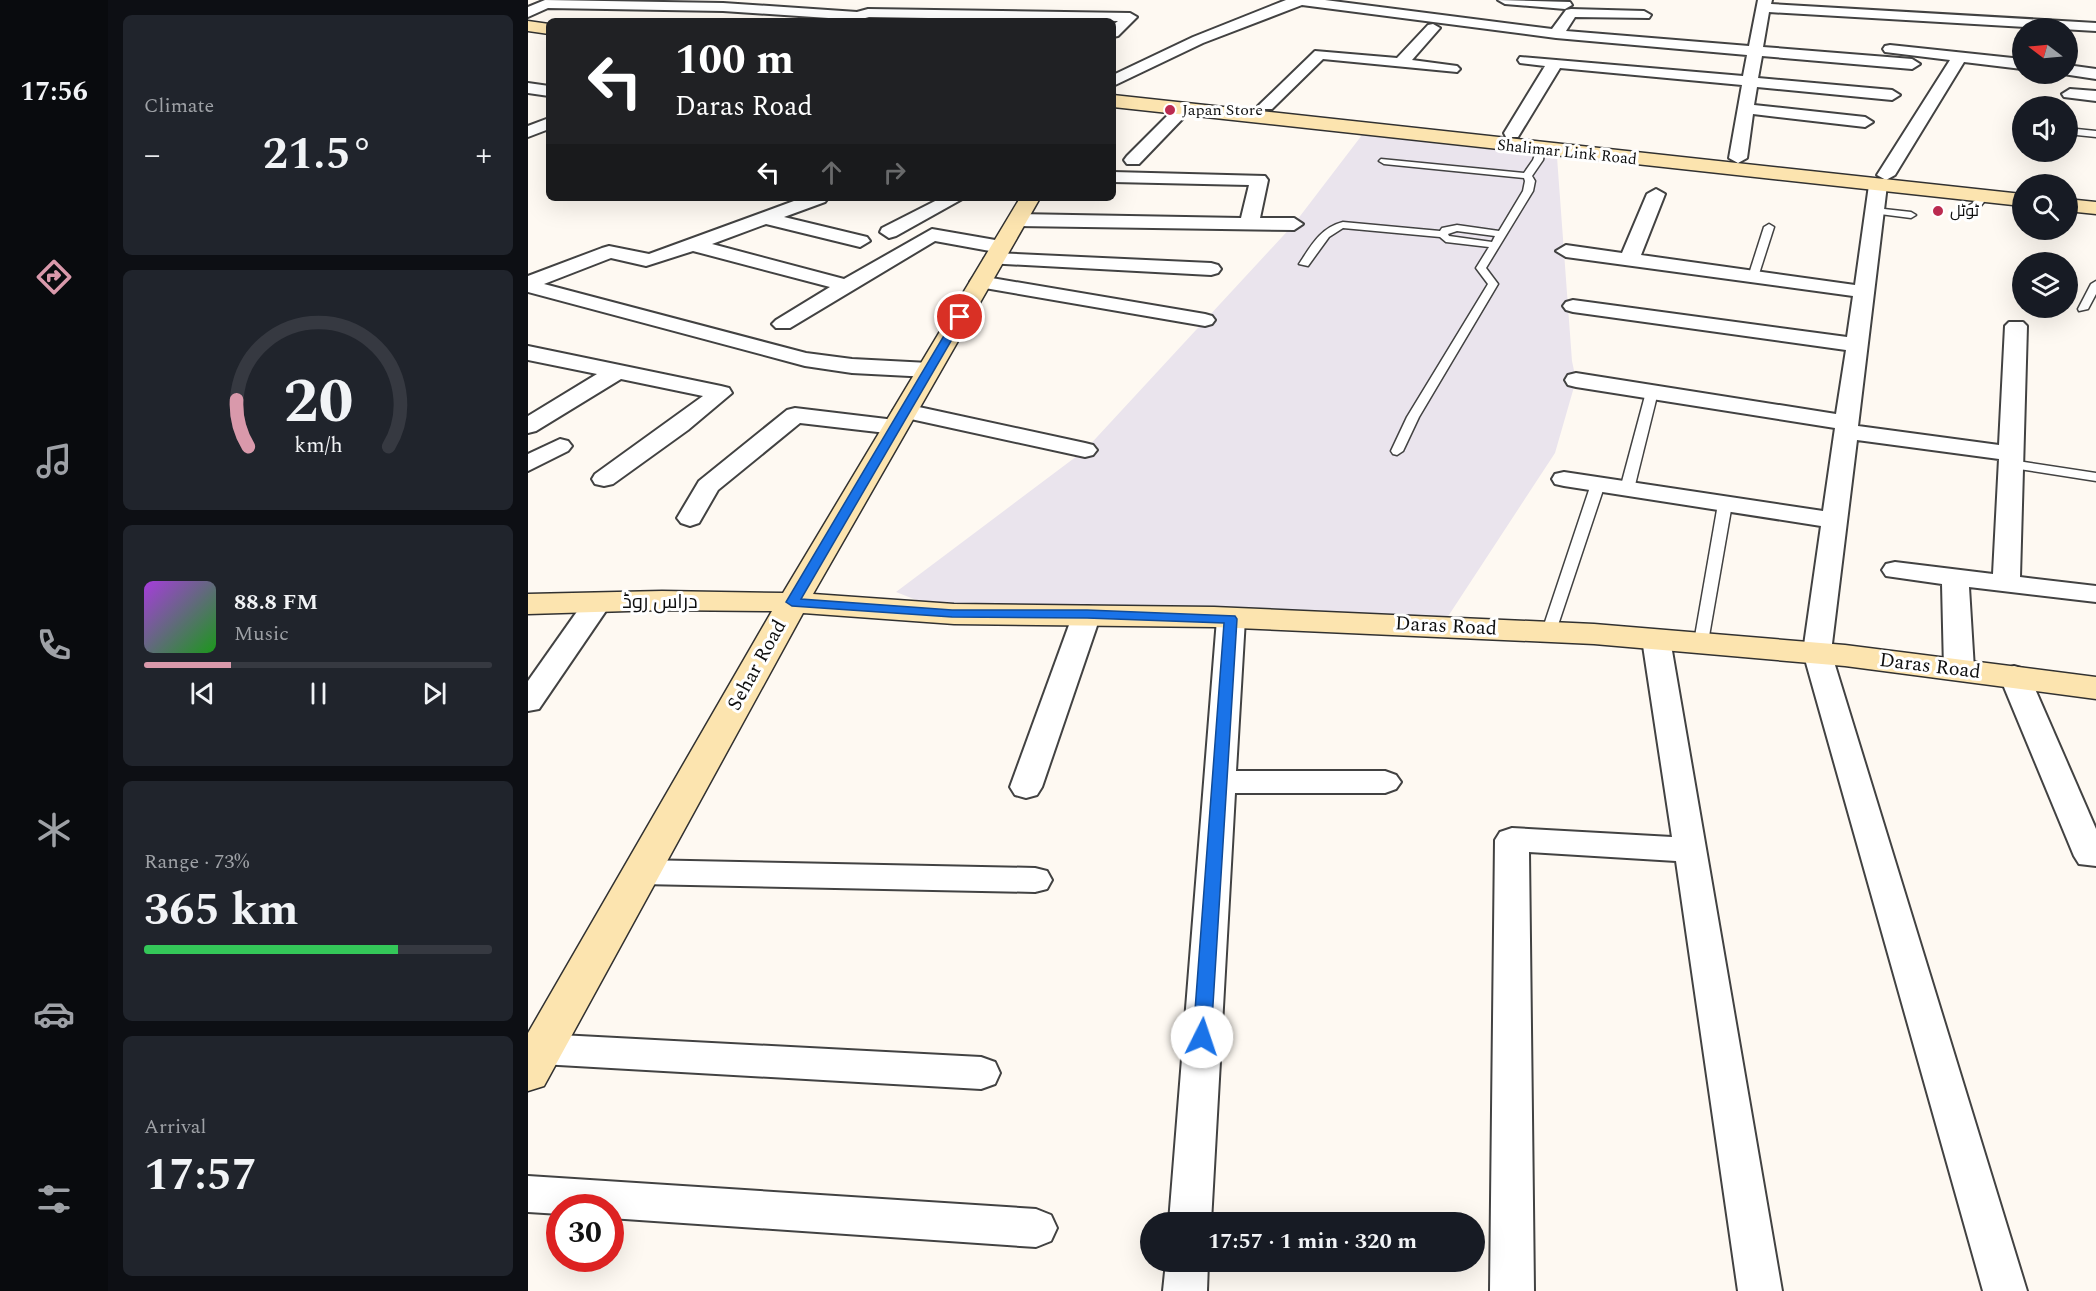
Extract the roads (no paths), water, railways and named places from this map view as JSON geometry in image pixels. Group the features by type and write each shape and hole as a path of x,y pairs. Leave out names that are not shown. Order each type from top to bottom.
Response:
{"main road":[{"path":"528,27 546,29"},
{"path":"528,36 546,38"},
{"name":"Shalimar Link Road","path":"1116,90 1266,106 1541,149 1879,190 2012,199"},
{"name":"Shalimar Link Road","path":"1116,101 1415,129 1512,133 1738,158 1879,190 2012,188"},
{"path":"2078,194 2096,196"},
{"path":"2078,206 2096,208"},
{"name":"Sehar Road","path":"535,1061 792,602 1004,241"},
{"name":"دراس روڈ","path":"528,604 792,602"},
{"name":"Daras Road","path":"792,602 952,614 1087,614 1549,631 1817,652 2014,675 2096,688"}],"street":[{"path":"1505,0 1565,5"},
{"path":"1921,0 1927,35"},
{"path":"1116,80 1198,40 1298,1 1556,34 1755,44 1912,64"},
{"path":"528,13 545,4 723,7 868,18"},
{"path":"1738,158 1755,44 1764,4 1825,6 1927,35 1960,56 2012,63"},
{"path":"858,16 868,13 1130,17 1116,30"},
{"path":"1556,34 1571,13 1644,15"},
{"path":"1755,44 2096,27"},
{"path":"1401,63 1433,28"},
{"path":"1266,106 1320,54 1452,69"},
{"path":"1960,56 1879,190 1817,652 2005,1291"},
{"path":"1525,60 1892,95"},
{"path":"1512,133 1555,63"},
{"path":"2078,72 2096,74"},
{"path":"528,88 546,91"},
{"path":"2070,94 2096,96"},
{"path":"1132,160 1184,109"},
{"path":"1747,109 1865,122"},
{"path":"528,132 546,124"},
{"path":"1116,177 1259,180 1249,224"},
{"path":"1629,260 1656,194"},
{"path":"528,284 609,252 646,260 694,245 811,201"},
{"path":"889,232 949,201"},
{"path":"765,218 860,241"},
{"path":"1004,241 1249,224 1294,224"},
{"path":"783,324 932,234 1004,241 1211,269"},
{"path":"1004,241 1205,320"},
{"path":"694,245 848,286"},
{"path":"1566,251 1865,292"},
{"path":"528,284 805,359 852,366 929,370"},
{"path":"1573,306 1858,345"},
{"path":"2006,584 2016,326"},
{"path":"528,353 721,393 680,425 603,478"},
{"path":"528,426 618,371"},
{"path":"1576,380 2011,459"},
{"path":"690,518 708,486 795,415 900,419 1085,450"},
{"path":"528,464 560,446"},
{"path":"1564,479 1835,520"},
{"path":"1894,570 2096,594"},
{"path":"1955,578 1959,669"},
{"path":"528,702 598,602"},
{"path":"1026,787 1087,614"},
{"path":"1191,1212 1231,619"},
{"path":"1656,639 1760,1291"},
{"path":"2014,675 2091,856"},
{"path":"1219,782 1385,782"},
{"path":"1512,1291 1512,840 1691,850"},
{"path":"641,872 1035,880"},
{"path":"535,1061 981,1074"},
{"path":"528,1194 1036,1228"},
{"path":"1185,1291 1186,1272"}],"lane":[{"path":"2078,132 2096,134"},
{"path":"1527,176 1541,149"},
{"path":"1384,161 1527,176"},
{"path":"1397,451 1413,417 1493,284 1481,267 1528,191 1530,181 1527,176"},
{"path":"1879,190 1911,215"},
{"path":"1967,210 1979,204 1982,196"},
{"path":"1304,264 1333,226 1353,225 1443,234"},
{"path":"1443,234 1446,230 1457,228 1502,234"},
{"path":"1753,277 1769,228"},
{"path":"1443,234 1446,239 1494,245"},
{"path":"2083,309 2096,284"},
{"path":"1628,489 1652,392"},
{"path":"2011,459 2096,477"},
{"path":"1549,631 1598,484"},
{"path":"1701,642 1725,504"}],"place":[{"name":"Japan Store","path":"1170,110"},
{"name":"ٹوٹل","path":"1938,211"}]}
